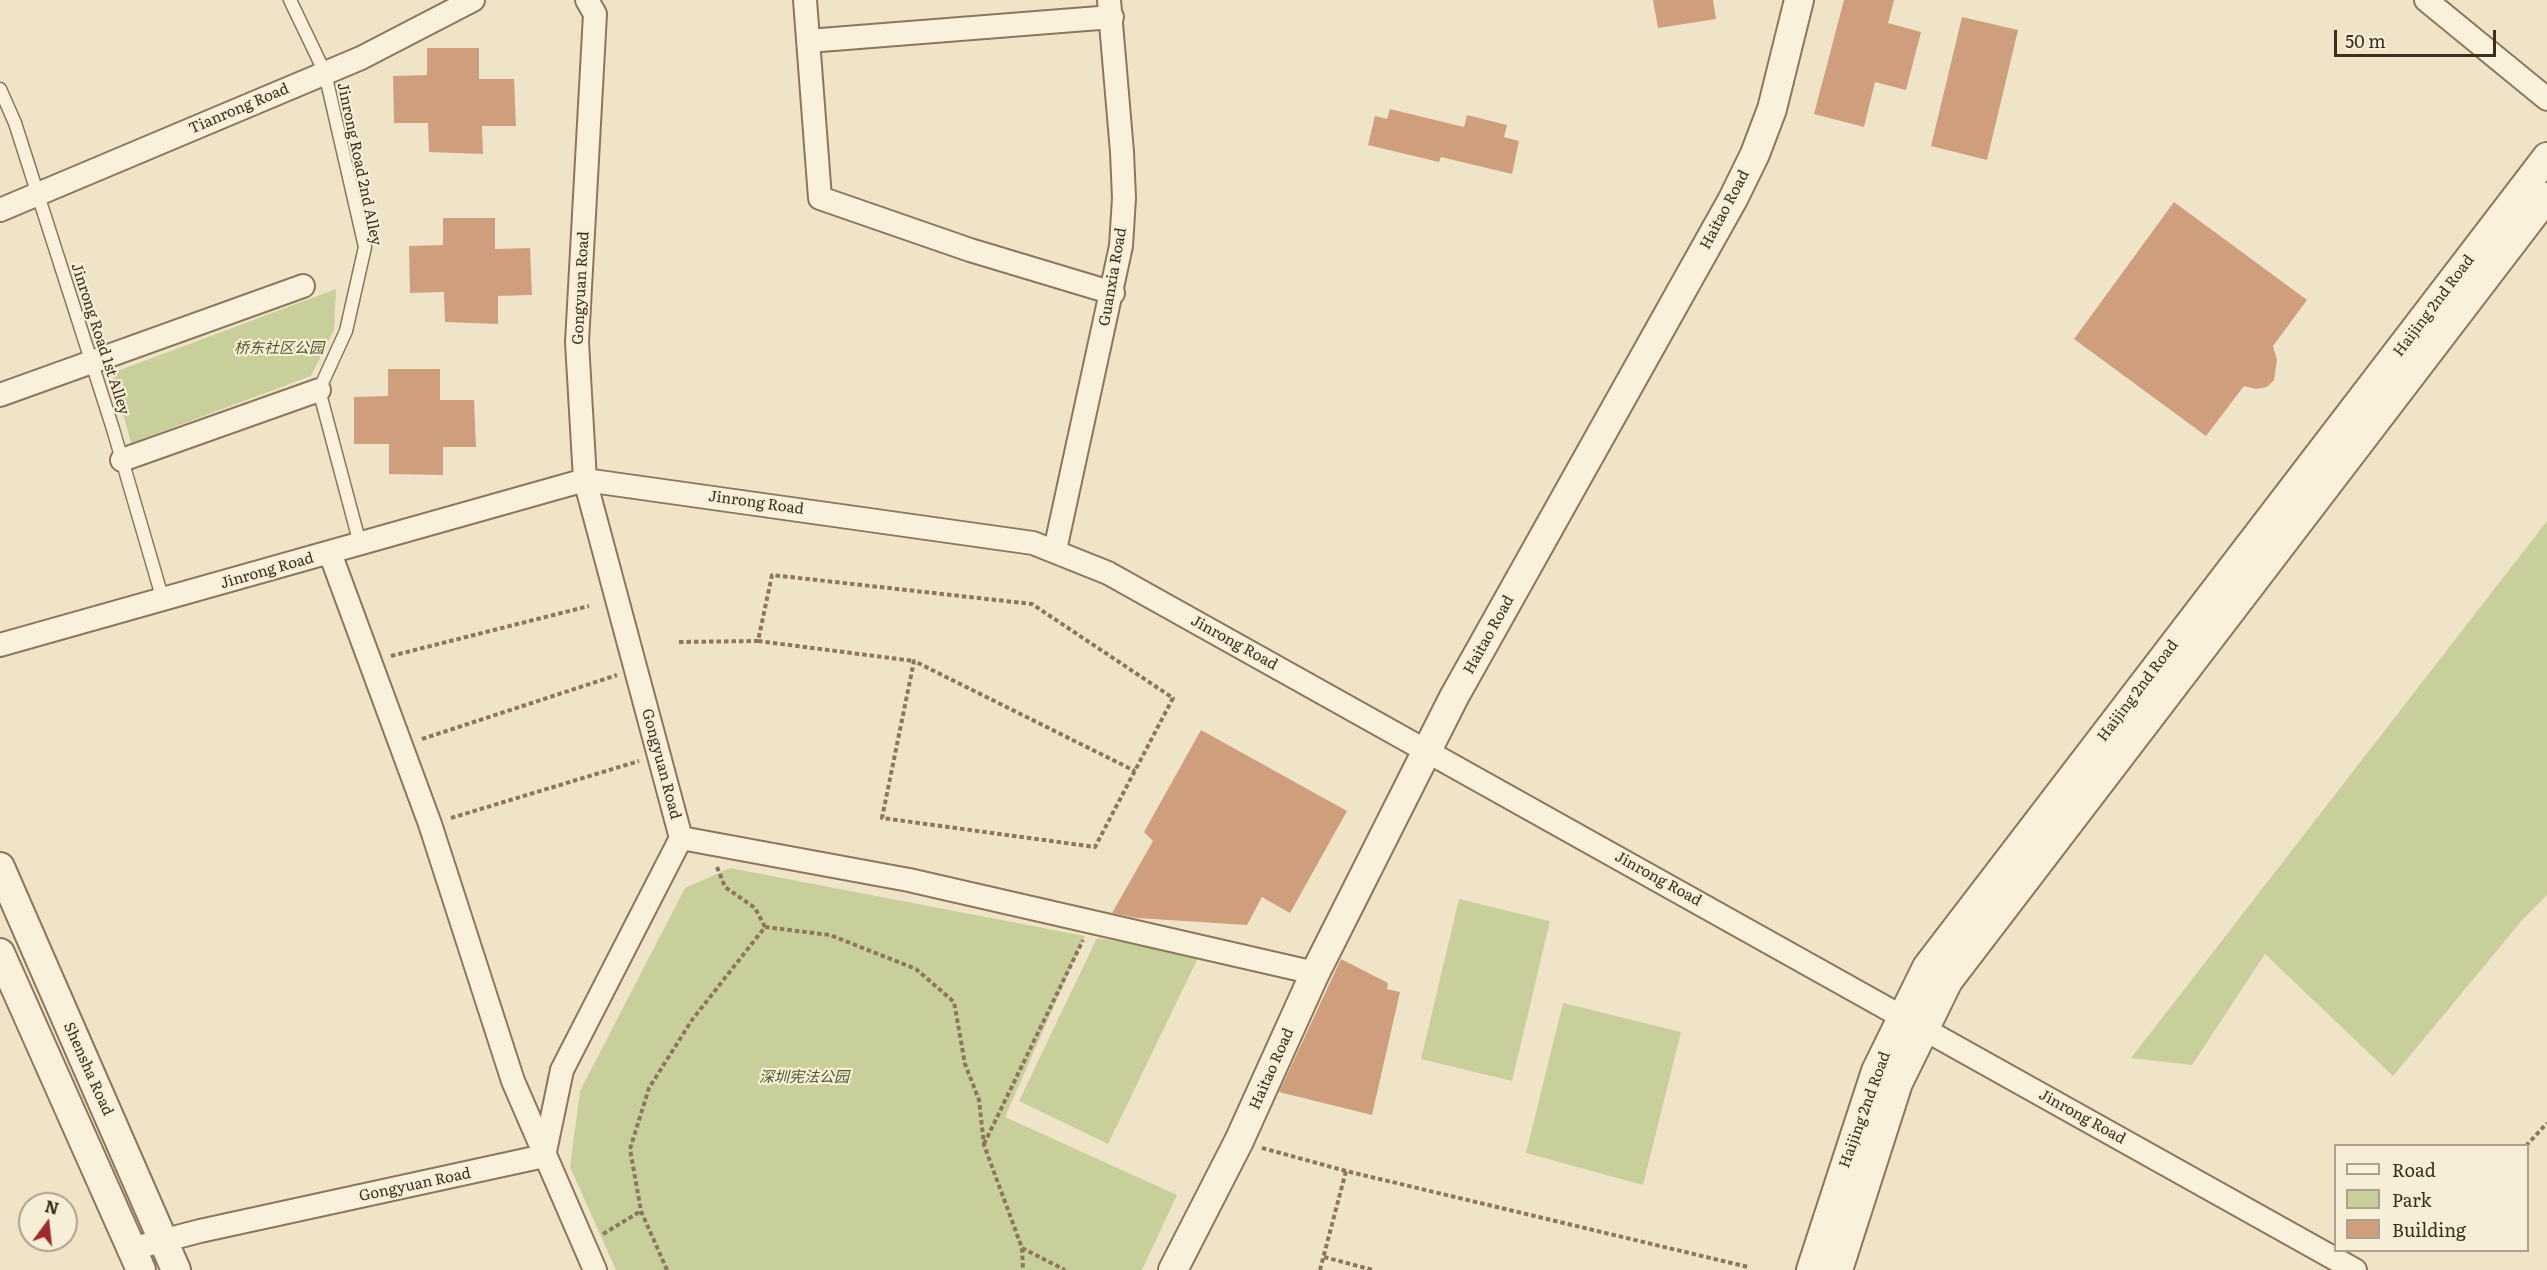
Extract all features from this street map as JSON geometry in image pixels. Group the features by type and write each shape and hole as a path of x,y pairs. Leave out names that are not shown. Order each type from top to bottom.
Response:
{"street":[{"name":"Tianrong Road","path":"0,210 361,58 473,0"},
{"name":"Gongyuan Road","path":"136,1260 163,1241 544,1156 562,1070 681,838 585,480 577,342 595,14 587,0"},
{"path":"804,0 820,198 970,250 1113,292"},
{"name":"Haitao Road","path":"1173,1270 1239,1141 1315,973 1454,697 1733,199 1755,154 1772,109 1799,0"},
{"path":"2426,0 2547,99"},
{"path":"808,41 1111,8"},
{"name":"Guanxia Road","path":"1055,550 1065,496 1113,292 1121,246 1124,198 1111,8"},
{"name":"Haijing 2nd Road","path":"1838,1270 1898,1083 1926,967 2547,158"},
{"name":"Haijing 2nd Road","path":"1811,1270 1876,1071 1948,981 2547,197"},
{"path":"0,395 303,286"},
{"path":"122,460 319,390"},
{"name":"Jinrong Road","path":"0,645 585,480 1019,540 1055,550 1108,573 2355,1270"},
{"path":"330,553 430,824 513,1081 595,1270"},
{"path":"681,838 909,880 1315,973"},
{"name":"Shensha Road","path":"0,867 176,1270"},
{"path":"0,953 136,1260"}],"lane":[{"name":"Jinrong Road 2nd Alley","path":"290,0 325,73 365,247 346,331 319,390"},
{"name":"Jinrong Road 1st Alley","path":"0,89 15,123 92,362 163,600"},
{"path":"319,390 360,544"}],"path":[{"path":"758,641 772,574 1032,604 1173,698 1095,847 882,818 914,661"},
{"path":"370,662 589,606"},
{"path":"678,642 758,641 914,661 1135,771"},
{"path":"401,746 617,675"},
{"path":"430,824 645,759"},
{"path":"709,843 725,887 755,908 765,927"},
{"path":"984,1145 1092,922"},
{"path":"765,927 830,935 916,969 954,1002 965,1064 979,1100 984,1145 1022,1248 1023,1270"},
{"path":"667,1270 641,1211 630,1149 650,1088 692,1020 765,927"},
{"path":"2528,1144 2547,1123"},
{"path":"1239,1141 1346,1171 1748,1267"},
{"path":"1320,1270 1346,1171"},
{"path":"584,1246 641,1211"},
{"path":"1022,1248 1065,1270"},
{"path":"1324,1257 1373,1270"}],"green space":[{"name":"桥东社区公园","path":"336,289 334,330 311,376 131,443 112,373"},
{"path":"2547,521 2547,895 2524,918 2393,1076 2265,954 2192,1065 2131,1058"},
{"name":"深圳宪法公园","path":"730,868 1085,936 1005,1117 1177,1195 1142,1270 616,1270 570,1167 580,1091 685,888"},
{"path":"1459,899 1550,921 1512,1081 1421,1059"},
{"path":"1097,938 1199,956 1108,1144 1019,1101"},
{"path":"1563,1003 1681,1032 1643,1185 1526,1153"}],"building":[{"path":"1653,0 1713,0 1716,19 1658,28"},
{"path":"1844,0 1894,0 1888,23 1921,32 1906,90 1875,82 1864,127 1814,114"},
{"path":"1962,17 2018,30 1987,160 1931,146"},
{"path":"427,48 479,48 479,79 514,79 516,126 482,126 483,154 429,152 428,123 394,123 393,76 427,75"},
{"path":"1390,109 1464,127 1467,115 1507,125 1504,137 1519,141 1512,174 1441,157 1439,162 1368,145 1375,116 1387,119"},
{"path":"2174,202 2307,300 2273,346 2277,360 2274,380 2267,387 2256,389 2244,386 2206,436 2074,339"},
{"path":"443,218 495,218 495,249 530,248 532,295 498,296 498,324 445,322 444,292 410,293 409,246 443,245"},
{"path":"388,369 440,369 440,400 474,400 476,447 443,447 443,475 389,474 389,444 354,444 354,397 388,396"},
{"path":"1201,730 1347,811 1290,913 1262,897 1247,925 1137,918 1112,913 1153,841 1144,832"},
{"path":"1341,959 1388,983 1387,989 1400,992 1372,1115 1279,1092"}]}
